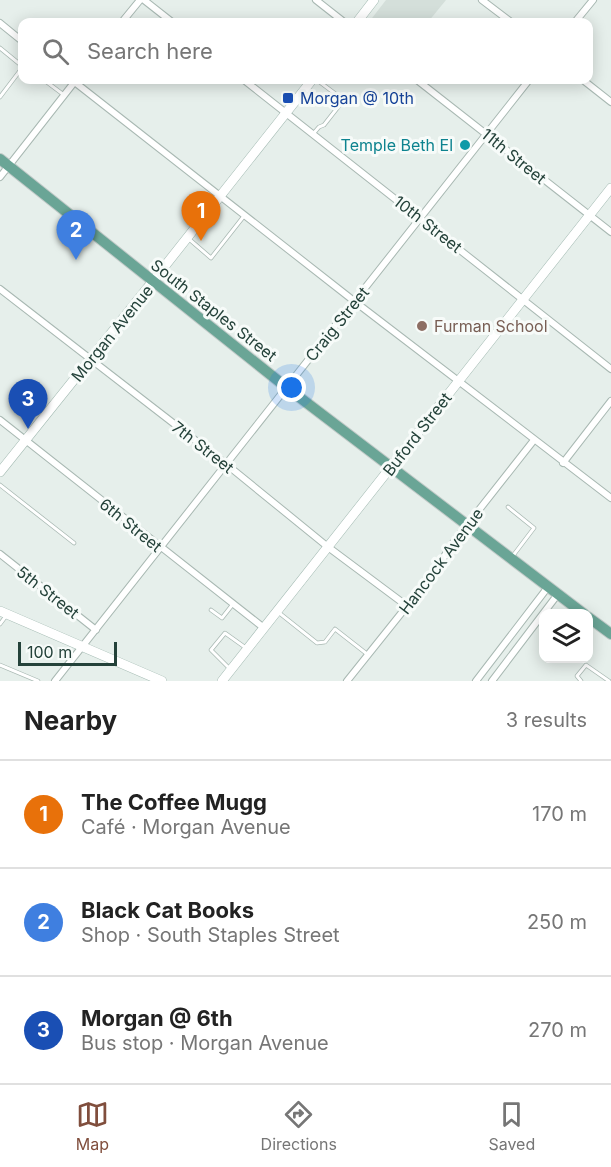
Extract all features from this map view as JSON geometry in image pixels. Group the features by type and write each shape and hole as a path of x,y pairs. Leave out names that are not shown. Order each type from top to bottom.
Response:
{"main road":[{"path":"360,18 374,0"},
{"name":"Morgan Avenue","path":"0,472 309,84"},
{"name":"South Staples Street","path":"4,163 286,387 578,609"},
{"name":"Buford Street","path":"222,681 611,188"},
{"path":"4,613 162,681"},
{"path":"593,621 611,634"}],"street":[{"path":"126,18 142,0 167,18"},
{"path":"316,0 339,18"},
{"path":"482,0 506,18"},
{"path":"578,18 593,0"},
{"path":"0,23 18,37"},
{"path":"0,177 4,163 72,84"},
{"path":"80,84 354,301 611,498"},
{"name":"10th Street","path":"249,84 611,369"},
{"name":"11th Street","path":"422,84 611,232"},
{"name":"Craig Street","path":"55,681 526,84"},
{"path":"587,84 611,102"},
{"name":"7th Street","path":"0,289 406,606"},
{"path":"563,463 611,401"},
{"name":"6th Street","path":"0,420 264,628"},
{"name":"Hancock Avenue","path":"347,681 439,566 534,440"},
{"name":"5th Street","path":"0,555 96,630"},
{"path":"476,681 548,587"},
{"path":"492,681 558,594"}],"lane":[{"path":"0,48 18,64"},
{"path":"0,97 18,72"},
{"path":"49,84 64,95"},
{"path":"314,134 342,102 341,98 322,84"},
{"path":"187,238 211,258 245,215"},
{"path":"0,485 74,543"},
{"path":"508,507 534,528 510,559"},
{"path":"211,610 222,618 233,604"},
{"path":"277,612 317,643 325,642 335,630 368,655"},
{"path":"0,624 4,613"},
{"path":"231,670 211,650 225,633 248,649"},
{"path":"0,665 38,681"},
{"path":"581,681 577,676 586,665 609,681"}],"shaded area":[{"path":"386,0 446,0 431,18 372,18"}],"place":[{"name":"Morgan @ 10th","path":"288,98"},
{"name":"Temple Beth El","path":"465,145"},
{"name":"The Coffee Mugg","path":"201,241"},
{"name":"Black Cat Books","path":"76,260"},
{"name":"Furman School","path":"422,326"},
{"name":"Morgan @ 6th","path":"28,429"}]}
